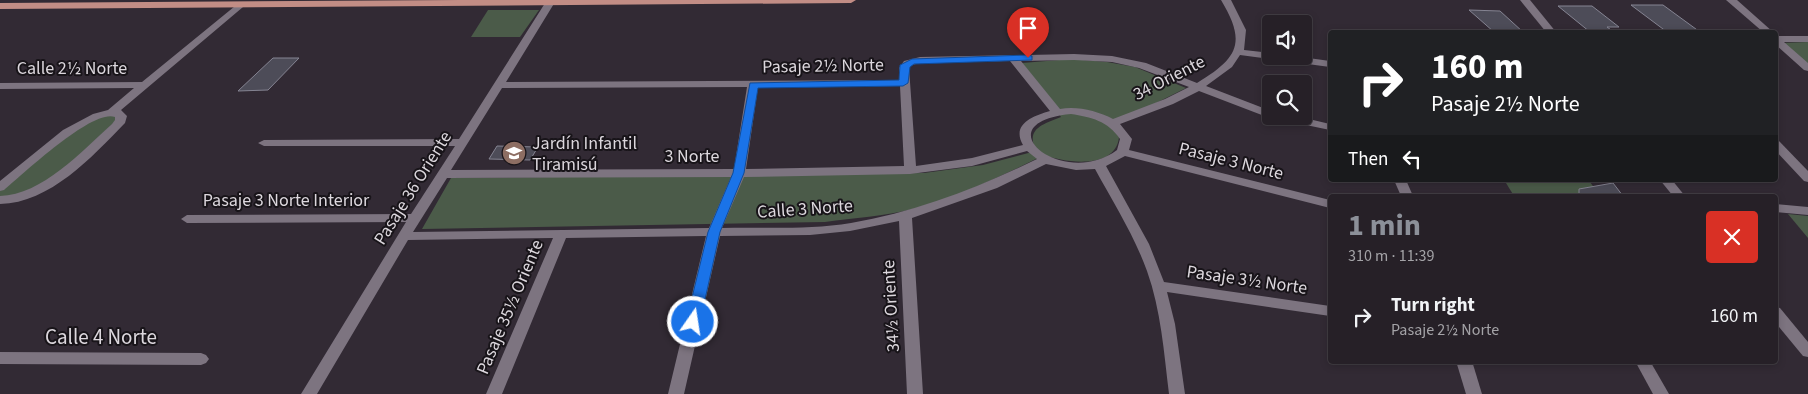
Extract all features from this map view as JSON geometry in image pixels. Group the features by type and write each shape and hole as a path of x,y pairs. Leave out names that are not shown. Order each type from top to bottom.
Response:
{"main road":[{"path":"0,6 28,3 217,2 240,5 851,0"}],"street":[{"path":"1226,0 1242,30 1242,40 1237,52 1328,64"},
{"path":"1526,0 1549,30"},
{"path":"1731,0 1766,30"},
{"name":"Pasaje 36 Oriente","path":"309,394 404,236 550,2"},
{"path":"112,112 240,5"},
{"path":"1778,39 1808,39"},
{"path":"1778,42 1808,68"},
{"name":"34 Oriente","path":"1112,123 1167,102 1197,87 1226,67 1237,52"},
{"name":"Pasaje 2½ Norte","path":"499,85 903,83 905,65 912,62 1074,57 1112,59 1142,65 1262,112"},
{"path":"1013,58 1056,112"},
{"path":"903,83 910,170"},
{"name":"Calle 2½ Norte","path":"0,86 144,85"},
{"path":"676,394 714,232 739,173 753,85"},
{"path":"0,187 75,126 95,116 112,112 118,113 121,116 121,121 116,126 46,186 27,196 2,202"},
{"path":"1056,112 1086,113 1112,123 1120,129 1126,140 1123,152 1111,161 1098,165 1069,166 1046,159 1029,147 1025,140 1025,131 1030,123 1039,117 1056,112"},
{"path":"1312,122 1328,126"},
{"path":"264,143 463,142"},
{"path":"1778,146 1808,178"},
{"name":"3 Norte","path":"443,174 739,173 910,170 972,162 1029,147"},
{"name":"Pasaje 3 Norte","path":"1123,152 1328,203"},
{"name":"Calle 3 Norte","path":"404,236 810,231 905,216 993,185 1046,159"},
{"path":"1098,165 1148,255 1168,321 1177,394"},
{"path":"1401,182 1406,194"},
{"path":"1668,182 1677,194"},
{"path":"1778,208 1808,211"},
{"name":"34½ Oriente","path":"905,216 915,394"},
{"name":"Pasaje 3 Norte Interior","path":"187,219 416,218"},
{"name":"Pasaje 35½ Oriente","path":"494,394 561,234"},
{"name":"Pasaje 3½ Norte","path":"1158,286 1328,311"},
{"path":"1778,316 1808,352"},
{"name":"Calle 4 Norte","path":"0,358 201,359"},
{"path":"1465,364 1474,394"},
{"path":"1644,364 1661,394"}],"green space":[{"path":"488,10 539,10 520,37 471,37"},
{"path":"1808,42 1808,67 1780,43"},
{"path":"1071,59 1135,67 1186,88 1146,108 1107,122 1119,137 1116,148 1109,155 1099,159 1076,162 1044,155 963,192 913,209 825,222 422,229 451,178 924,173 983,165 1036,151 1033,143 1035,132 1043,125 1061,117 1022,63"},
{"path":"95,116 121,116 46,186 0,200 0,187"},
{"path":"1590,182 1599,194 1513,194 1506,183"},
{"path":"1788,214 1808,216 1808,238"}],"building":[{"path":"1631,5 1663,5 1697,30 1664,30"},
{"path":"1558,6 1592,6 1619,27 1607,27 1611,30 1588,30"},
{"path":"1469,10 1500,11 1521,30 1492,30"},
{"path":"273,58 299,58 268,90 238,91"},
{"name":"Jardín Infantil Tiramisú","path":"497,146 538,147 530,160 489,159"},
{"path":"1613,183 1621,194 1579,194 1579,189"}],"place":[{"name":"Jardín Infantil Tiramisú","path":"514,153"}],"route":[{"path":"693,322 714,232 739,173 753,85 903,83 905,65 920,60 1028,58"}]}
